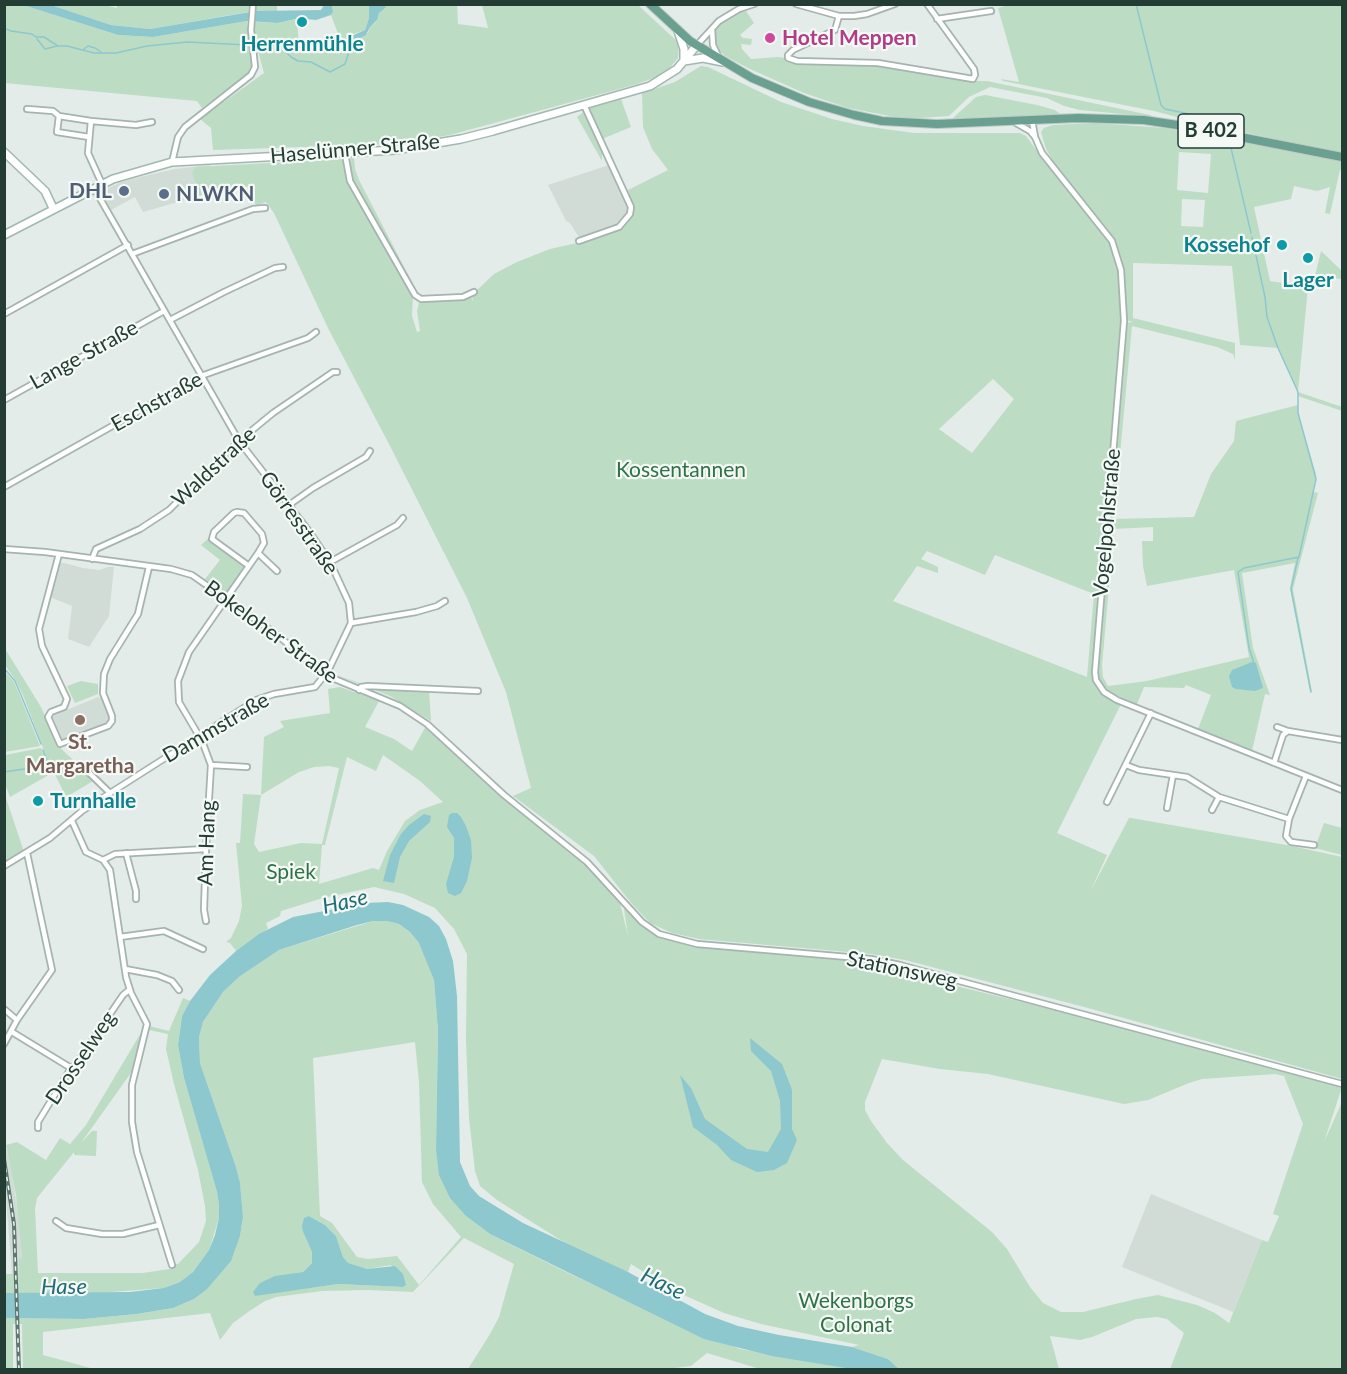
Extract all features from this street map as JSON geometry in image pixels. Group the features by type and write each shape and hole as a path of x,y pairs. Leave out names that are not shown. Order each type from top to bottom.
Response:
{"main road":[{"name":"B 402","path":"650,4 678,31 722,61 784,93 825,108 854,115 882,121 937,124 1112,118 1164,123 1342,157"}],"street":[{"path":"697,45 729,14 754,4"},
{"path":"796,4 839,16 867,14 895,4"},
{"path":"839,16 835,30 793,50 788,58 797,61 878,63 973,79 974,69 927,4"},
{"path":"172,162 178,136 185,127 251,75 255,68 250,30 253,5"},
{"path":"938,19 991,11"},
{"path":"712,28 713,45 722,61"},
{"path":"678,31 683,43 684,61 703,58 722,61"},
{"name":"Haselünner Straße","path":"4,235 102,184 124,175 172,162 345,154 395,150 460,139 650,86 666,78 697,45"},
{"path":"579,241 620,227 630,214 631,207 584,105"},
{"path":"27,109 53,111 59,116 90,121 136,124 152,122"},
{"path":"59,116 57,132 89,137"},
{"name":"Vogelpohlstraße","path":"1032,120 1035,137 1042,153 1112,241 1121,270 1124,321 1096,680 1104,692 1117,700 1341,789"},
{"path":"90,121 88,153 102,184"},
{"path":"1014,122 1030,131 1035,137"},
{"path":"4,152 45,191 53,208"},
{"path":"345,154 351,181 415,295 422,299 463,297 474,292"},
{"name":"Görresstraße","path":"94,188 239,441 290,505 330,562 349,603 351,623"},
{"path":"132,254 253,209 265,208"},
{"path":"4,314 128,245"},
{"path":"170,320 275,268 283,267"},
{"name":"Lange Straße","path":"4,400 164,311"},
{"name":"Eschstraße","path":"4,488 201,376 308,338 316,332"},
{"name":"Waldstraße","path":"92,559 96,549 100,546 140,529 169,510 239,441 273,413 333,372 338,372"},
{"path":"290,505 313,488 366,458 370,452"},
{"name":"Am Hang","path":"206,921 204,910 210,756 179,702 177,681 189,652 249,566 258,553 265,540 241,512 234,513 214,532 212,540 249,566"},
{"path":"330,562 398,525 403,518"},
{"name":"Bokeloher Straße","path":"4,549 187,572 276,634 325,675 400,706 427,724 504,795"},
{"path":"258,553 277,571"},
{"path":"58,554 41,619 40,635 42,646 67,699 64,707 51,712 48,717 60,744 108,726 112,721 103,693 104,674 110,659 138,614 149,567"},
{"path":"325,675 351,623 416,612 437,606 445,601"},
{"name":"Dammstraße","path":"4,866 27,853 72,821 82,811 256,700 274,694 315,687 325,675"},
{"path":"359,690 360,687 368,686 478,691"},
{"path":"1107,802 1152,713"},
{"path":"1277,726 1288,731 1342,740"},
{"path":"1274,763 1283,735 1288,731"},
{"path":"211,765 247,767"},
{"path":"1126,765 1138,770 1191,779 1219,797 1289,819"},
{"path":"82,766 110,793"},
{"path":"1167,808 1173,775"},
{"path":"1306,776 1289,819 1286,836 1288,841 1314,845"},
{"path":"1341,789 1342,783"},
{"name":"Stationsweg","path":"504,795 587,862 642,922 670,938 697,944 880,961 1342,1084"},
{"path":"1212,810 1219,797"},
{"path":"72,821 86,852 102,860 110,870 129,990 147,1024 132,1085 132,1122 137,1152 172,1265"},
{"path":"102,860 115,854 206,849"},
{"path":"4,1044 17,1020 52,970 27,853"},
{"path":"126,853 136,899"},
{"path":"120,938 164,931 203,949"},
{"path":"125,969 157,975 172,981 179,990"},
{"name":"Drosselweg","path":"38,1128 39,1122 71,1068 76,1065 123,994 129,990"},
{"path":"4,1009 17,1020"},
{"path":"12,1032 71,1068"},
{"path":"56,1221 66,1228 102,1234 123,1234 159,1225"}],"shaded area":[{"path":"210,165 216,191 143,212 135,197 111,210 102,194 121,182 175,169"},
{"path":"609,165 629,209 621,224 580,239 570,223 566,221 548,185"},
{"path":"60,562 99,570 114,567 109,616 89,647 68,639 72,606 50,597"},
{"name":"St. Margaretha","path":"98,697 101,698 109,717 107,723 60,740 52,716"},
{"path":"4,1140 11,1167 19,1219 22,1259 19,1259 20,1274 12,1274 5,1187"},
{"path":"1151,1194 1262,1240 1233,1312 1122,1267"}],"green space":[{"path":"383,4 457,5 458,24 488,28 482,5 638,5 679,43 678,58 668,70 634,85 450,135 396,144 213,150 211,128 200,119 264,73 255,40 255,22 277,23 297,19 299,46 309,45 312,51 322,48 333,51 343,47 331,15 332,5 369,5 369,18 365,30 353,34 352,43 368,33 385,5"},
{"path":"4,5 23,5 118,35 153,37 247,21 251,66 248,73 202,108 197,101 5,83"},
{"path":"51,5 104,5 117,8 117,5 249,5 248,12 150,29 111,25"},
{"path":"256,5 277,5 277,12 256,11"},
{"path":"1008,5 1342,5 1342,153 1154,111 1003,81 1001,79 1019,82 998,8"},
{"path":"746,11 754,23 740,35 743,38 752,39 751,45 741,44 742,49 751,59 778,57 786,58 787,62 794,63 854,63 969,81 987,81 1154,117 1080,110 1047,98 990,87 969,97 949,116 906,119 848,108 804,93 725,56 719,50 714,38 716,29 722,22 738,12"},
{"name":"Kossentannen","path":"701,66 708,67 781,102 832,119 863,126 914,133 1020,133 1026,136 1109,240 1117,256 1122,318 1095,681 1103,694 1121,704 1057,833 1107,855 1090,892 1129,818 1292,846 1342,857 1342,1079 905,960 871,954 699,939 672,933 650,923 594,856 513,796 531,788 506,692 467,598 328,328 274,213 266,202 256,206 250,186 196,196 195,190 198,189 192,173 195,167 343,159 349,181 413,296 412,316 417,332 420,331 417,311 419,303 471,297 473,302 472,295 494,274 517,262 627,224 634,210 628,190 668,170 652,149 643,127 642,93 675,82","holes":["993,379 1014,399 972,453 939,429","927,551 985,575 995,555 1094,594 1087,677 893,601 917,566 938,573 938,567 921,559"]},
{"path":"985,95 1037,105 1055,110 1060,114 952,119 976,97"},
{"path":"621,99 631,127 602,139 602,161 577,117 590,107"},
{"path":"1095,123 1165,128 1342,161 1342,170 1340,170 1330,214 1325,213 1330,187 1317,191 1294,186 1291,199 1254,207 1270,281 1308,287 1298,392 1278,348 1240,345 1232,266 1133,263 1133,318 1235,343 1235,360 1233,354 1217,347 1132,326 1114,519 1194,517 1211,474 1234,441 1236,421 1298,405 1298,413 1316,474 1313,492 1318,493 1293,589 1312,692 1310,692 1290,588 1295,563 1242,573 1253,648 1270,695 1265,694 1252,751 1198,729 1211,695 1186,685 1184,688 1144,687 1137,704 1107,691 1100,685 1096,671 1125,323 1133,322 1126,320 1124,271 1113,238 1060,173 1046,149 1041,132 1044,128 1053,125","holes":["1179,152 1211,154 1208,193 1177,190","1182,199 1205,200 1203,227 1181,226","1153,527 1153,541 1142,541 1147,586 1234,570 1249,657 1147,681 1108,686 1103,677 1102,666 1114,529"]},
{"path":"350,157 354,157 359,180 417,292 421,296 461,294 462,297 420,297 416,293 352,180"},
{"path":"1321,251 1342,271 1342,279 1315,276"},
{"path":"1298,392 1342,407 1342,411 1298,396"},
{"path":"210,537 215,545 245,567 227,594 205,579 220,560 201,545"},
{"path":"4,647 41,707 58,746 95,780 66,797 54,772 10,797 5,784 5,755 41,748 48,761 23,695 5,665"},
{"path":"4,670 14,682 40,746 5,752"},
{"path":"334,674 368,686 429,690 431,721 390,696"},
{"path":"81,681 98,684 98,694 75,703 67,686"},
{"path":"340,687 379,701 365,727 394,739 412,751 426,726 503,798 584,862 615,894 620,903 628,936 624,909 627,909 646,929 668,940 697,946 869,962 1085,1017 1342,1087 1324,1142 1342,1102 1342,1369 1170,1369 1184,1333 1167,1319 1157,1317 1136,1319 1080,1340 1050,1336 1059,1369 899,1369 888,1359 852,1347 859,1345 761,1324 724,1313 686,1296 631,1264 628,1272 570,1246 497,1200 480,1186 475,1171 469,1118 466,1040 467,954 454,929 435,908 404,894 374,887 323,898 281,911 280,916 266,923 268,929 236,951 230,943 226,942 231,938 239,921 242,906 236,843 240,843 243,794 261,795 264,737 284,727 280,721 330,713 328,689","holes":["383,755 420,781 443,802 420,810 405,821 387,851 379,870 373,868 319,884 322,845 325,845 347,757 376,771","314,767 339,768 322,844 301,843 259,852 254,844 261,795 299,772","882,1059 988,1074 1124,1104 1148,1100 1202,1079 1275,1074 1284,1076 1303,1124 1273,1214 1279,1216 1268,1242 1262,1240 1229,1323 1215,1313 1197,1305 1158,1295 1083,1312 1061,1312 1043,1303 1030,1287 1007,1249 992,1232 903,1160 887,1143 865,1110 865,1102"]},
{"path":"4,792 24,852 4,864"},
{"path":"1324,823 1342,828 1342,855 1315,848"},
{"path":"373,921 399,924 419,943 434,980 438,1031 436,1149 466,1216 490,1234 638,1306 740,1349 851,1369 760,1369 707,1353 691,1366 666,1369 468,1369 499,1317 514,1264 464,1238 413,1292 322,1291 276,1297 265,1301 233,1323 220,1340 210,1313 43,1332 43,1355 94,1369 23,1369 22,1324 13,1324 13,1369 5,1369 4,1318 84,1319 173,1308 194,1299 240,1236 243,1217 240,1184 200,1063 199,1037 203,1022 223,992 239,977 279,950","holes":["415,1042 419,1082 422,1182 433,1204 461,1237 419,1285 397,1256 368,1259 357,1257 332,1223 320,1216 313,1058","309,1216 325,1225 336,1236 343,1257 348,1264 367,1269 391,1265 403,1287 338,1284 264,1294 285,1275 303,1272 312,1263 312,1252 303,1232"]},
{"path":"183,998 190,1001 182,1016 178,1045 184,1078 219,1205 219,1218 209,1250 193,1272 180,1282 164,1288 99,1293 5,1293 5,1274 19,1274 19,1259 22,1258 16,1195 6,1145 17,1142 46,1160 60,1138 70,1144 86,1125 145,1026 133,1070 81,1143 92,1131 97,1131 96,1156 74,1155 74,1152 37,1198 35,1209 38,1273 143,1273 169,1269 178,1264 199,1242 206,1221 205,1206 198,1170 166,1049 168,1034 149,1030 149,1026 169,1031"}],"water":[{"path":"23,5 51,5 111,25 150,29 256,11 321,10 324,5 332,5 333,12 331,15 316,20 305,17 277,23 247,21 153,37 118,35"},
{"path":"369,5 386,7 379,13 377,20 366,35 350,43 349,37 365,30 369,18"},
{"path":"1252,662 1256,663 1263,688 1255,691 1232,687 1229,676 1232,670"},
{"path":"457,813 466,826 471,840 472,858 467,881 461,893 455,896 448,893 446,884 454,857 454,838 447,827 449,815"},
{"path":"424,814 431,816 430,822 409,841 400,857 394,883 383,881 390,855 401,834"},
{"path":"388,902 403,905 429,917 439,926 453,961 457,996 460,1162 470,1186 479,1196 523,1223 628,1272 705,1314 738,1326 852,1347 888,1359 899,1369 851,1369 772,1356 704,1339 490,1234 466,1216 450,1198 439,1175 436,1149 438,1031 434,980 419,943 399,924 387,921 373,921 357,925 279,950 239,977 223,992 203,1022 199,1037 200,1063 236,1167 243,1217 240,1236 231,1261 207,1289 194,1299 173,1308 137,1314 84,1319 5,1318 5,1293 130,1292 164,1288 180,1282 193,1272 209,1250 215,1235 219,1205 184,1078 178,1045 182,1016 190,1001 210,975 259,934 293,917 366,903"},
{"path":"750,1038 782,1064 792,1090 792,1129 797,1140 787,1163 774,1170 757,1172 731,1160 717,1145 693,1127 680,1075 691,1088 705,1119 747,1149 768,1152 781,1129 780,1101 771,1071 751,1051"},
{"path":"309,1216 325,1225 336,1236 343,1257 348,1263 367,1269 395,1266 403,1274 406,1285 403,1287 338,1284 255,1296 253,1292 260,1283 275,1276 303,1272 312,1263 312,1252 302,1226 304,1218"}],"waterway":[{"path":"1136,4 1161,105 1165,109 1219,120 1221,124"},
{"path":"4,28 44,37 58,46 94,53 116,53 147,46 187,42 248,45"},
{"path":"37,39 45,49 57,46"},
{"path":"256,45 273,45 282,48 298,61 311,62 330,72 345,64 352,43"},
{"path":"84,49 88,46 101,52"},
{"path":"1222,138 1231,148 1251,233"},
{"path":"1252,237 1267,317 1298,392 1298,413 1316,479 1299,557 1244,568 1238,572 1249,648 1254,663"},
{"path":"1298,558 1291,589 1311,692"},
{"path":"4,668 15,681 41,744"},
{"path":"4,772 38,767 47,760 43,750"}],"railway":[{"path":"4,1159 14,1224 19,1370"}],"place":[{"name":"Herrenmühle","path":"302,22"},
{"name":"Hotel Meppen","path":"770,38"},
{"name":"DHL","path":"124,191"},
{"name":"NLWKN","path":"164,194"},
{"name":"Kossehof","path":"1282,245"},
{"name":"Lager","path":"1308,258"},
{"name":"St. Margaretha","path":"80,720"},
{"name":"Turnhalle","path":"38,801"}],"park label":[{"name":"Spiek","path":"291,872"},
{"name":"Wekenborgs Colonat","path":"856,1313"}],"water label":[{"name":"Hase","path":"345,902"},
{"name":"Hase","path":"663,1284"},
{"name":"Hase","path":"64,1287"}]}
